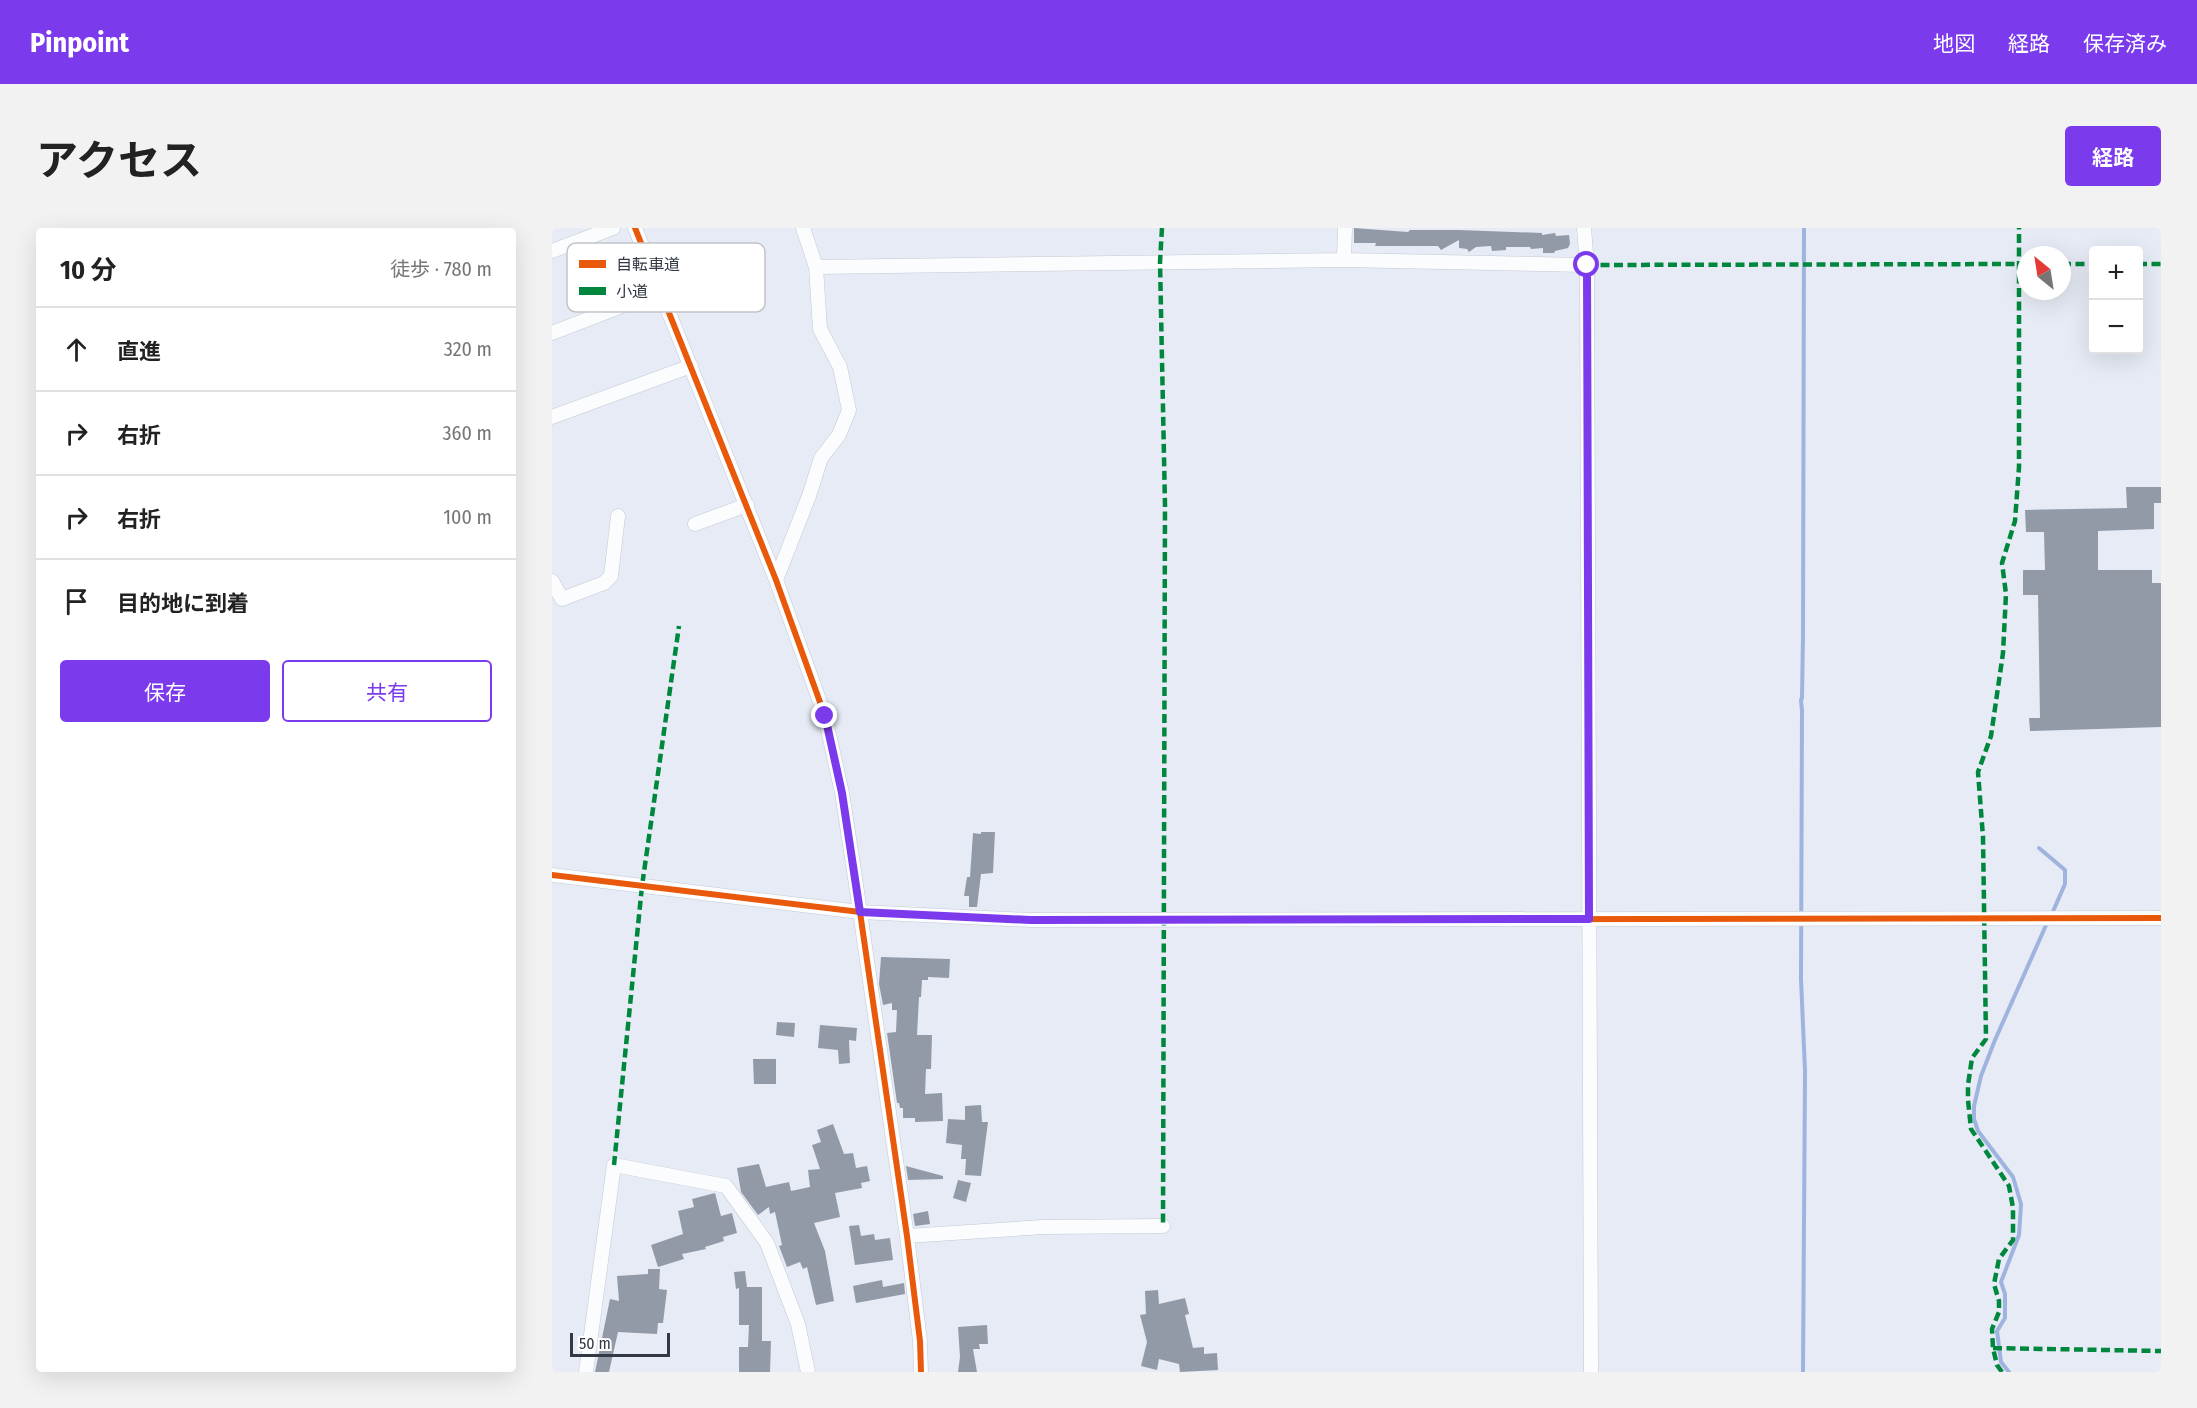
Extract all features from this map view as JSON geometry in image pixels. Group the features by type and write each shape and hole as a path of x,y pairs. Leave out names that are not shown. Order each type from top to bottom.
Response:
{"street":[{"path":"573,243 613,228"},
{"path":"635,228 641,243"},
{"path":"776,580 822,458 839,435 849,410 840,367 820,329 816,267 803,228"},
{"path":"1344,260 1345,228"},
{"path":"1584,228 1587,265 1591,1372"},
{"path":"552,251 567,245"},
{"path":"816,267 1344,260 1587,265"},
{"path":"552,333 606,312"},
{"path":"669,312 776,580 825,716 842,793 860,912 907,1236 920,1341 921,1372"},
{"path":"552,417 691,366"},
{"path":"695,524 747,505"},
{"path":"552,581 562,599 604,583 611,576 618,516"},
{"path":"552,875 860,912 1030,920 2161,918"},
{"path":"586,1372 614,1165 726,1186 767,1243 798,1324 808,1372"},
{"path":"907,1236 1043,1227 1163,1226"}],"building":[{"path":"1354,228 1408,232 1410,230 1459,230 1542,233 1542,235 1555,233 1556,236 1569,235 1570,244 1568,248 1554,253 1543,253 1543,248 1531,249 1530,247 1506,247 1506,250 1492,251 1491,246 1476,247 1469,252 1467,249 1459,248 1459,240 1441,250 1438,246 1375,246 1376,243 1354,243"},
{"path":"2126,487 2161,487 2161,503 2154,503 2154,529 2098,531 2098,570 2152,570 2152,583 2161,583 2161,727 2030,731 2029,718 2040,718 2038,595 2023,595 2023,570 2045,570 2044,532 2026,532 2025,510 2127,508"},
{"path":"981,832 995,832 993,873 981,874 977,907 969,907 969,896 964,896 967,877 970,877 973,833 981,834"},
{"path":"881,957 950,959 949,978 928,977 928,980 922,980 917,1035 932,1035 931,1069 926,1069 925,1094 942,1093 943,1121 915,1122 915,1118 903,1118 903,1108 900,1108 897,1103 887,1033 896,1032 897,1010 892,1010 892,1003 883,1005 879,984"},
{"path":"777,1022 795,1023 794,1037 776,1035"},
{"path":"820,1025 857,1028 856,1041 849,1040 850,1063 839,1064 838,1050 818,1048"},
{"path":"753,1059 776,1059 776,1084 754,1084"},
{"path":"981,1105 982,1122 988,1122 981,1176 965,1175 966,1159 961,1159 962,1145 946,1143 948,1119 965,1120 965,1106"},
{"path":"833,1124 844,1154 853,1153 856,1168 867,1166 870,1181 861,1183 862,1188 835,1193 840,1217 814,1223 825,1251 834,1301 816,1305 807,1267 803,1269 800,1262 787,1267 779,1246 782,1245 775,1212 770,1214 769,1207 758,1215 741,1192 737,1168 759,1164 766,1187 789,1182 791,1191 810,1187 808,1170 820,1169 812,1145 821,1142 817,1130"},
{"path":"906,1166 943,1176 943,1179 908,1180"},
{"path":"958,1180 971,1183 966,1202 953,1198"},
{"path":"715,1193 721,1216 732,1213 737,1233 723,1237 724,1241 705,1247 706,1249 682,1254 684,1259 658,1267 651,1245 683,1234 678,1211 694,1207 692,1199"},
{"path":"928,1211 930,1224 915,1226 913,1214"},
{"path":"859,1225 861,1236 874,1234 875,1240 890,1238 893,1260 855,1265 849,1226"},
{"path":"648,1269 660,1269 659,1289 667,1290 663,1323 658,1323 657,1334 618,1332 609,1372 595,1372 610,1299 619,1301 617,1276 648,1274"},
{"path":"745,1271 747,1287 762,1287 762,1341 771,1341 770,1372 739,1372 739,1347 748,1347 749,1325 739,1325 739,1288 736,1289 734,1272"},
{"path":"882,1280 883,1287 904,1283 905,1294 856,1303 853,1286"},
{"path":"1158,1290 1159,1304 1185,1298 1189,1314 1185,1315 1193,1348 1204,1347 1204,1354 1217,1353 1218,1370 1180,1372 1179,1364 1159,1359 1157,1370 1141,1366 1147,1342 1140,1315 1146,1314 1145,1291"},
{"path":"987,1325 988,1344 979,1344 980,1349 973,1349 977,1372 958,1372 960,1357 958,1327"}],"waterway":[{"path":"1803,1372 1805,1071 1801,979 1801,700 1804,228"},
{"path":"2039,848 2065,870 2065,884 2051,916"},
{"path":"2009,1372 2001,1362 1997,1331 2005,1318 2005,1294 2001,1282 2019,1235 2021,1204 2013,1177 1978,1131 1974,1119 1974,1106 1981,1076 1995,1040 2047,923"}],"marked path":[{"path":"1162,228 1160,262 1165,505 1163,1226"},
{"path":"2002,1372 1997,1365 1993,1348 1992,1329 1999,1312 1999,1301 1994,1284 1999,1259 2013,1240 2013,1208 2009,1186 1971,1129 1968,1085 1972,1058 1986,1039 1983,837 1978,772 1991,736 2003,653 2006,594 2002,563 2015,521 2019,467 2019,228"},
{"path":"1587,265 2017,264"},
{"path":"2071,264 2089,264"},
{"path":"2143,264 2161,264"},
{"path":"614,1165 642,886 679,626"},
{"path":"1993,1348 2161,1351"}],"cycle path":[{"path":"635,228 641,243"},
{"path":"669,312 776,580 825,716 842,793 853,864 907,1236 920,1341 921,1372"},
{"path":"552,875 860,912 1030,920 2161,918"}],"route":[{"path":"825,716 842,793 860,912 1030,920 1589,919 1587,265"}]}
